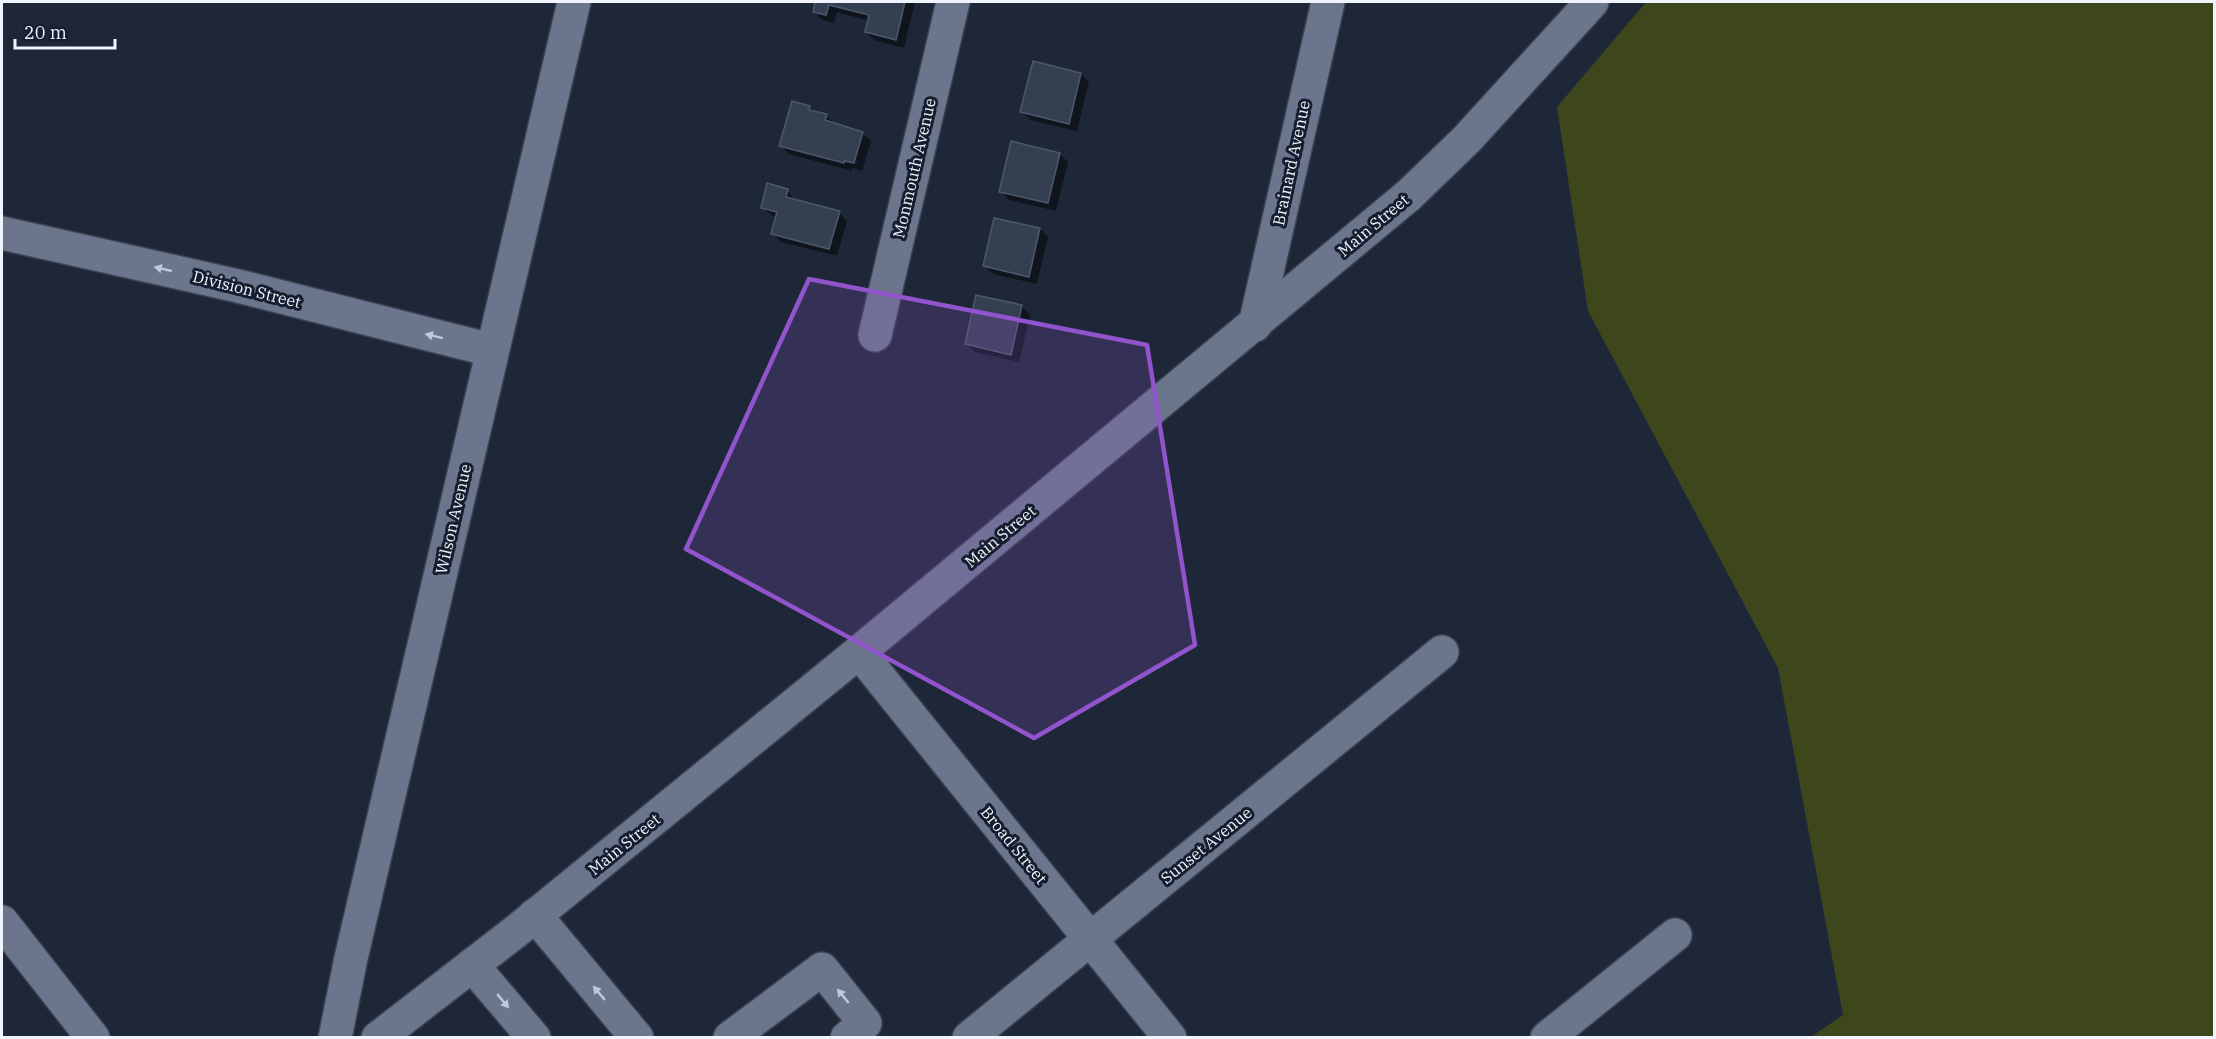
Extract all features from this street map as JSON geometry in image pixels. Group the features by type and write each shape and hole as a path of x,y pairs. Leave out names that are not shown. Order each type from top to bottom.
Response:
{"street":[{"name":"Wilson Avenue","path":"335,1038 351,958 491,350 574,2"},
{"name":"Monmouth Avenue","path":"875,335 954,2"},
{"name":"Brainard Avenue","path":"1255,325 1328,2"},
{"name":"Main Street","path":"378,1038 535,915 859,652 1255,325 1408,195 1467,138 1592,2"},
{"name":"Division Street","path":"2,233 238,286 491,350"},
{"name":"Broad Street","path":"859,652 1170,1038"},
{"name":"Sunset Avenue","path":"969,1038 1442,652"},
{"path":"535,915 637,1038"},
{"path":"2,922 93,1038"},
{"path":"1547,1038 1675,935"},
{"path":"472,965 534,1038"},
{"path":"730,1038 822,969 865,1023 847,1038"}],"highlighted area":[{"path":"809,279 1147,345 1195,645 1034,738 686,549"}],"green space":[{"path":"1646,2 2214,2 2214,1037 1811,1037 1843,1015 1778,668 1588,311 1557,107"}],"building":[{"path":"815,2 905,2 896,40 865,32 869,15 829,5 826,15 813,12"},
{"path":"1033,61 1081,73 1069,124 1020,112"},
{"path":"792,101 810,106 809,110 827,114 825,120 863,132 854,163 844,161 844,163 779,146"},
{"path":"1011,141 1060,153 1048,203 999,192"},
{"path":"767,183 788,189 786,197 840,211 829,249 771,234 777,212 761,208"},
{"path":"994,218 1040,228 1029,277 983,266"},
{"path":"976,295 1022,305 1011,355 965,344"}]}
